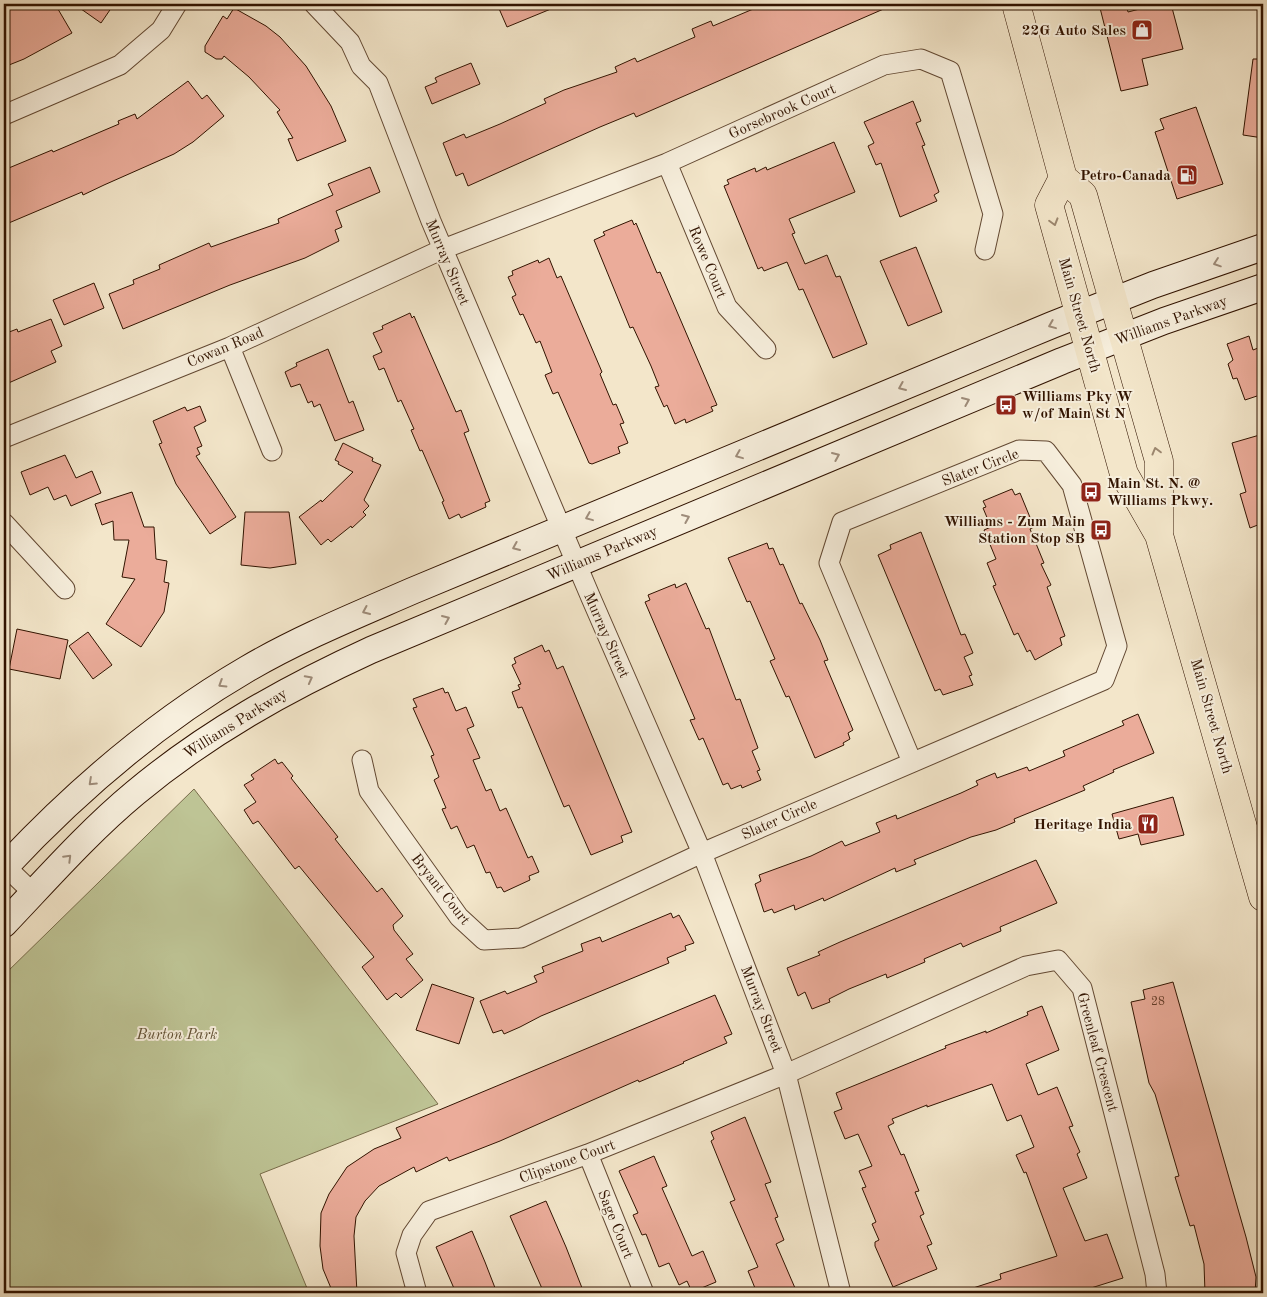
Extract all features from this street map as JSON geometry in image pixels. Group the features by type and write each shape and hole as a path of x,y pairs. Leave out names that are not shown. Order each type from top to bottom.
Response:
{"main road":[{"path":"1016,4 1063,178"},
{"name":"Main Street North","path":"1159,535 1159,461 1083,195 1063,178 1049,205 1079,314 1124,474 1159,535 1263,897"},
{"path":"4,866 114,762 155,730 227,681 320,631 1079,314 1263,247"},
{"name":"Williams Parkway","path":"4,924 134,794 188,752 256,708 317,674 1090,350 1263,287"}],"street":[{"path":"4,115 120,65 161,30 177,4"},
{"name":"Murray Street","path":"314,4 350,42 361,66 378,83 443,249 576,564 702,853 786,1074 841,1293"},
{"name":"Gorsebrook Court","path":"443,249 667,163 884,65 921,59 950,71 993,214 986,250"},
{"name":"Rowe Court","path":"667,163 726,307 766,349"},
{"name":"Cowan Road","path":"4,438 230,347 443,249"},
{"path":"230,347 272,451"},
{"name":"Slater Circle","path":"702,853 1104,680 1117,646 1072,485 1046,451 1019,450 842,522 829,562 912,762"},
{"path":"4,523 65,590"},
{"name":"Bryant Court","path":"362,760 369,791 459,917 484,940 522,938 702,853"},
{"path":"4,866 34,893"},
{"name":"Greenleaf Crescent","path":"786,1074 1026,966 1058,960 1082,988 1155,1274 1157,1293"},
{"name":"Clipstone Court","path":"417,1293 406,1253 412,1235 429,1211 588,1154 786,1074"},
{"name":"Sage Court","path":"588,1154 644,1293"}],"green space":[{"name":"Burton Park","path":"194,789 438,1104 260,1174 309,1293 32,1293 4,1286 4,975"}],"building":[{"path":"19,4 55,4 72,33 24,59 4,67 4,12"},
{"path":"74,4 114,4 101,23"},
{"path":"497,4 563,4 507,27"},
{"path":"765,4 895,4 636,117 634,113 600,127 468,186 463,173 456,176 443,143 464,134 466,138 500,124 546,103 544,99 564,90 617,72 615,67 635,58 637,62 695,37 692,29 711,21 713,26"},
{"name":"22G Auto Sales","path":"1099,4 1126,4 1128,12 1159,4 1171,4 1183,49 1142,59 1148,85 1121,91"},
{"path":"234,8 266,26 280,37 306,66 331,106 346,141 297,161 288,139 293,138 277,112 280,110 249,77 224,56 222,59 216,59 205,52 205,46 223,16 227,19"},
{"path":"1253,59 1263,59 1263,138 1243,135"},
{"path":"471,63 480,84 432,104 425,87 437,82 435,78"},
{"path":"188,81 202,99 207,95 224,116 193,142 174,154 83,195 82,192 4,225 4,170 119,124 118,121 135,114 137,119"},
{"path":"913,101 921,121 916,123 925,145 922,146 939,192 934,195 937,201 900,217 881,163 876,165 868,146 874,143 864,122"},
{"path":"1196,107 1223,184 1177,199 1155,132 1164,129 1160,119"},
{"path":"834,142 855,192 789,219 795,233 792,234 805,264 827,255 836,277 840,276 867,344 833,358 803,289 799,290 787,262 764,271 762,267 758,269 724,186 729,184 727,180 755,168 756,172 766,167 767,170"},
{"path":"370,167 380,192 336,211 342,227 335,230 339,241 305,258 230,285 123,329 109,294 134,284 133,280 160,269 159,265 209,243 211,247 279,223 278,219 333,195 328,184"},
{"path":"632,220 634,225 636,223 657,273 660,272 717,405 711,407 713,411 686,423 685,419 675,424 667,405 664,407 655,387 659,386 651,366 633,327 630,328 594,240 605,235 603,232"},
{"path":"916,247 942,312 908,326 880,261"},
{"path":"549,258 557,278 561,276 602,372 600,374 613,405 616,404 624,423 620,424 628,443 618,447 620,453 592,464 589,463 558,392 553,394 545,375 552,372 540,341 536,343 523,314 520,315 512,297 516,295 508,277 513,275 512,271 538,260 539,263"},
{"path":"94,283 104,308 64,325 53,300"},
{"path":"410,313 412,318 414,316 456,412 461,410 469,431 464,433 490,501 485,503 486,507 461,518 459,514 449,519 442,502 444,501 422,450 420,451 411,430 414,429 401,400 398,402 384,368 379,370 373,356 382,352 373,333 383,329 382,326"},
{"path":"51,319 62,346 51,351 56,362 4,385 4,334 17,329 18,332"},
{"path":"1249,336 1253,350 1263,346 1263,394 1245,400 1237,378 1233,379 1228,364 1233,360 1227,344"},
{"path":"328,349 349,403 353,401 364,430 335,441 320,404 314,407 312,401 308,403 300,384 291,387 285,372 297,366 296,363"},
{"path":"200,406 206,421 194,427 202,446 197,448 200,454 196,456 236,517 210,534 176,484 159,444 162,443 153,421 185,407 187,411"},
{"path":"1263,434 1263,523 1250,528 1240,494 1246,492 1232,443"},
{"path":"343,443 373,458 372,461 381,465 364,500 369,506 363,512 366,515 352,528 351,526 331,542 328,539 321,545 299,517 321,500 322,502 353,472 338,464 339,462 335,460"},
{"path":"65,455 76,478 92,471 101,493 71,506 66,495 54,500 48,487 30,495 21,472"},
{"path":"1012,489 1015,495 1020,493 1034,527 1030,529 1044,563 1041,564 1051,585 1047,587 1065,636 1060,638 1062,645 1035,660 1030,650 1027,652 1018,633 1014,635 993,586 996,585 987,563 996,559 984,530 991,527 983,508 986,507 983,501"},
{"path":"132,492 144,527 154,527 156,559 167,561 164,582 169,583 164,612 141,647 106,624 135,579 122,577 129,540 114,540 113,521 102,525 95,504"},
{"path":"245,512 289,512 296,564 270,568 241,565"},
{"path":"921,532 961,635 965,634 973,653 964,657 972,675 969,676 973,685 943,695 940,689 935,691 878,555 891,549 890,545"},
{"path":"767,543 769,549 773,548 780,565 783,564 800,604 802,603 820,640 828,660 824,661 853,730 848,733 850,739 843,743 844,745 815,758 789,696 786,697 770,661 775,659 750,601 747,602 728,558"},
{"path":"686,583 706,629 709,628 736,700 740,699 758,748 752,751 760,770 757,771 761,780 742,788 741,785 731,789 728,783 723,785 703,738 699,740 690,720 695,719 645,602 650,600 648,595 675,584 676,588"},
{"path":"17,629 68,640 60,679 9,669"},
{"path":"88,632 112,665 93,679 69,646"},
{"path":"542,645 545,652 549,650 557,669 563,666 632,832 621,836 623,842 591,855 569,805 564,807 522,707 518,708 512,692 520,689 518,685 521,684 512,665 516,663 514,658"},
{"path":"443,688 445,693 448,692 456,711 466,707 474,726 467,729 480,758 473,760 486,791 491,789 500,811 506,808 528,858 532,856 539,872 529,876 530,880 504,892 501,887 497,888 490,872 486,873 474,845 467,848 457,826 451,829 442,809 446,808 434,780 439,777 431,756 434,755 413,708 417,707 413,699"},
{"path":"1138,714 1154,753 1113,770 1114,772 1083,786 1085,790 1014,819 1015,822 996,830 971,837 914,860 916,864 896,872 895,868 824,901 823,898 795,910 794,905 774,913 772,909 764,912 755,884 761,881 759,875 811,856 842,841 845,846 880,832 876,823 896,815 897,819 961,793 978,785 976,781 995,773 997,778 1027,767 1029,771 1065,756 1063,751 1124,725 1122,721"},
{"path":"275,759 278,764 282,762 293,776 291,778 338,837 335,839 377,892 382,888 403,916 393,925 394,930 413,954 406,959 423,980 401,998 396,993 387,1000 362,967 374,957 299,866 295,869 258,821 253,824 244,810 256,802 244,785 254,779 251,775"},
{"name":"Heritage India","path":"1173,797 1184,835 1141,845 1138,834 1119,839 1112,814"},
{"path":"1036,860 1057,903 1000,927 1001,931 963,947 961,943 924,959 925,962 887,978 886,974 849,989 829,999 830,1002 812,1009 805,992 798,996 787,968 820,955 818,952 840,942"},
{"path":"671,913 673,918 679,915 694,943 685,946 686,950 667,958 669,963 541,1016 504,1034 502,1030 493,1033 480,1001 505,991 507,994 537,982 534,976 544,972 542,967 583,951 581,944 600,937 602,942"},
{"path":"1173,982 1246,1237 1256,1277 1255,1293 1205,1293 1204,1264 1194,1225 1190,1226 1175,1177 1179,1176 1155,1094 1149,1083 1131,1002 1145,999 1143,990"},
{"path":"432,984 474,998 459,1044 416,1030"},
{"path":"715,995 732,1034 724,1037 727,1043 500,1141 449,1161 447,1157 416,1172 414,1167 379,1186 365,1201 356,1217 354,1236 357,1293 333,1293 323,1269 320,1246 321,1213 329,1194 347,1167 374,1149 401,1138 396,1128"},
{"path":"1042,1006 1059,1050 1026,1064 1038,1095 1057,1087 1073,1126 1069,1127 1080,1152 1077,1154 1087,1178 1063,1188 1085,1241 1107,1234 1123,1278 1075,1293 967,1293 967,1290 1001,1279 1000,1274 1057,1256 1026,1172 1024,1173 1016,1155 1034,1147 1021,1115 1007,1121 992,1084 927,1107 927,1105 892,1119 894,1123 888,1126 901,1155 904,1154 919,1191 915,1192 924,1214 920,1216 932,1244 927,1246 937,1269 893,1287 875,1246 875,1242 879,1240 872,1224 876,1222 862,1188 866,1187 859,1171 872,1166 858,1134 845,1139 834,1112 842,1109 836,1093 946,1048 945,1046 986,1031 986,1033 1028,1015 1027,1012"},
{"path":"745,1117 771,1182 765,1184 778,1217 775,1218 784,1240 776,1244 795,1288 792,1289 794,1293 757,1293 748,1271 758,1267 730,1202 735,1200 711,1141 714,1139 711,1132"},
{"path":"654,1156 667,1186 662,1188 692,1256 703,1251 716,1282 692,1292 687,1281 679,1285 669,1263 659,1267 646,1234 642,1235 633,1215 638,1213 619,1171"},
{"path":"546,1201 584,1293 544,1293 510,1216"},
{"path":"472,1231 497,1293 456,1293 436,1247"}],"place":[{"name":"22G Auto Sales","path":"1142,30"},
{"name":"Petro-Canada","path":"1187,175"},
{"name":"Williams Pky W w/of Main St N","path":"1006,405"},
{"name":"Main St. N. @ Williams Pkwy.","path":"1091,492"},
{"name":"Williams - Zum Main Station Stop SB","path":"1101,530"},
{"name":"Heritage India","path":"1148,824"}]}
